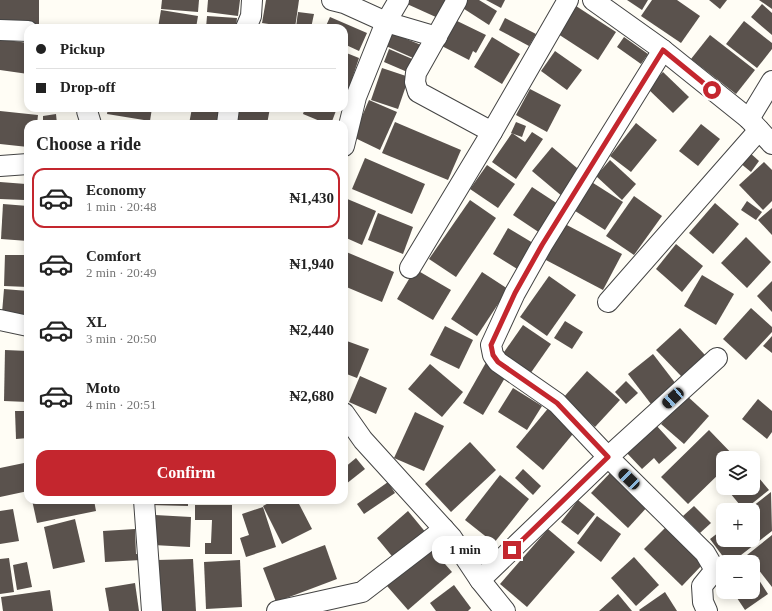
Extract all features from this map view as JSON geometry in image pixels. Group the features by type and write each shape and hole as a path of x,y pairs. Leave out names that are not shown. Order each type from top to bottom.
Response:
{"street":[{"path":"248,24 251,16 252,0"},
{"path":"332,0 344,3 386,22 437,37"},
{"path":"348,130 356,97 386,22 399,0"},
{"path":"457,0 416,73 415,82 418,92 492,132"},
{"path":"410,268 492,132 568,0"},
{"path":"593,0 663,50 760,131"},
{"path":"0,30 24,31"},
{"path":"663,50 542,245 515,293 491,345 493,355 498,362 557,403 608,457 705,553 715,570 702,586 703,602 707,611"},
{"path":"608,302 760,131 772,81"},
{"path":"0,166 24,164"},
{"path":"0,320 24,325"},
{"path":"480,580 608,457 717,358"},
{"path":"348,419 363,440 452,538 480,580 505,611"},
{"path":"144,504 152,611"},
{"path":"277,611 362,592 444,529"}],"building":[{"path":"0,0 39,0 39,24 24,24 24,27 0,26"},
{"path":"162,0 199,0 198,12 161,9"},
{"path":"208,0 240,0 238,16 207,12"},
{"path":"266,0 299,0 296,24 262,23"},
{"path":"408,0 446,0 438,18 407,4"},
{"path":"461,0 479,0 497,11 489,25 458,5"},
{"path":"486,0 505,0 501,8"},
{"path":"627,0 648,0 642,10"},
{"path":"652,0 677,0 700,16 681,43 641,16"},
{"path":"709,0 727,0 720,9"},
{"path":"759,0 772,0 772,9"},
{"path":"762,4 772,13 772,35 751,17"},
{"path":"576,6 616,32 598,60 558,34"},
{"path":"161,10 198,16 197,24 159,24"},
{"path":"298,12 314,14 312,24 296,24"},
{"path":"207,16 237,18 236,24 206,24"},
{"path":"330,17 346,24 327,24"},
{"path":"451,18 486,35 476,53 473,51 469,60 438,44"},
{"path":"505,18 536,34 529,46 499,30"},
{"path":"744,21 772,43 772,49 757,68 726,44"},
{"path":"348,25 367,33 359,51 348,46"},
{"path":"392,33 426,47 420,61 386,46"},
{"path":"710,35 755,70 736,94 691,59"},
{"path":"492,37 520,54 502,84 474,67"},
{"path":"624,37 648,54 641,64 617,47"},
{"path":"0,39 24,42 24,73 0,70"},
{"path":"389,49 417,61 412,74 384,62"},
{"path":"555,51 582,70 567,90 541,71"},
{"path":"348,54 359,58 348,91"},
{"path":"382,68 409,77 398,109 371,100"},
{"path":"663,72 689,97 673,113 647,88"},
{"path":"530,89 561,105 547,132 516,115"},
{"path":"369,100 397,112 380,150 353,137"},
{"path":"0,111 38,115 37,120 24,120 24,147 0,144"},
{"path":"107,112 151,112 150,120 107,114"},
{"path":"191,112 224,112 223,120 190,120"},
{"path":"234,112 269,112 268,120 232,120"},
{"path":"304,112 336,112 332,120 317,120 303,114"},
{"path":"56,114 57,120 43,120 43,116"},
{"path":"395,122 461,150 448,180 382,153"},
{"path":"516,122 526,126 522,137 511,133"},
{"path":"636,123 657,140 631,172 610,156"},
{"path":"701,124 720,139 698,166 679,151"},
{"path":"532,132 543,139 516,179 492,162 512,133 525,142"},
{"path":"552,147 583,173 563,197 532,171"},
{"path":"749,152 759,161 751,172 740,163"},
{"path":"365,158 425,184 412,214 352,189"},
{"path":"610,160 636,184 622,200 596,176"},
{"path":"764,162 772,170 772,201 763,210 739,185"},
{"path":"487,165 515,184 498,208 470,189"},
{"path":"590,181 623,202 605,230 572,209"},
{"path":"0,182 24,184 24,200 0,199"},
{"path":"532,187 561,206 543,235 513,215"},
{"path":"634,196 662,216 634,255 606,236"},
{"path":"348,199 376,211 362,245 348,239"},
{"path":"470,200 496,218 456,277 429,259"},
{"path":"747,201 762,212 756,220 741,210"},
{"path":"715,203 739,224 713,254 689,233"},
{"path":"3,204 24,206 24,241 1,239"},
{"path":"772,208 772,235 758,220"},
{"path":"378,213 413,227 403,254 368,240"},
{"path":"563,223 622,254 603,290 544,259"},
{"path":"508,228 538,246 522,272 493,254"},
{"path":"746,237 771,262 747,288 721,263"},
{"path":"676,244 703,266 682,292 656,269"},
{"path":"348,253 394,272 382,302 348,288"},
{"path":"5,255 24,255 24,287 4,286"},
{"path":"415,269 451,290 433,320 397,299"},
{"path":"482,272 508,289 477,336 451,319"},
{"path":"702,275 734,294 716,325 684,306"},
{"path":"549,276 576,295 547,336 520,317"},
{"path":"772,281 772,312 757,296"},
{"path":"4,289 24,291 24,315 2,313"},
{"path":"751,308 772,327 772,332 746,360 723,339"},
{"path":"565,321 583,332 572,349 554,338"},
{"path":"523,325 551,344 530,374 502,355"},
{"path":"445,326 473,340 459,369 430,355"},
{"path":"680,328 705,355 682,377 656,350"},
{"path":"772,336 772,353 763,346"},
{"path":"348,341 369,349 357,378 348,375"},
{"path":"5,350 24,351 24,402 4,401"},
{"path":"653,354 676,384 651,404 628,374"},
{"path":"488,359 509,371 483,415 463,403"},
{"path":"430,364 463,392 442,417 408,389"},
{"path":"587,371 620,400 595,427 563,398"},
{"path":"360,376 387,388 376,414 349,402"},
{"path":"626,381 638,393 626,404 615,392"},
{"path":"513,388 542,406 527,430 498,412"},
{"path":"686,395 709,416 684,444 661,424"},
{"path":"758,399 772,411 772,432 767,439 742,419"},
{"path":"550,406 577,429 543,470 516,447"},
{"path":"15,411 24,411 24,438 16,439"},
{"path":"415,412 444,426 424,471 394,458"},
{"path":"655,424 677,448 659,464 654,458 642,469 625,451"},
{"path":"709,430 729,451 716,451 716,477 688,504 661,477"},
{"path":"470,442 496,470 451,512 425,484"},
{"path":"356,458 365,469 348,482 348,465"},
{"path":"24,463 24,492 0,497 0,468"},
{"path":"523,469 541,486 533,495 515,478"},
{"path":"612,471 649,505 628,528 591,493"},
{"path":"500,475 529,499 494,543 465,520"},
{"path":"760,479 769,490 753,503 738,503 732,495 760,495"},
{"path":"388,482 395,493 364,514 357,504"},
{"path":"771,492 772,531 760,540 760,503 757,503"},
{"path":"578,500 595,514 578,535 561,522"},
{"path":"33,504 95,504 96,511 37,523"},
{"path":"188,504 188,506 149,505"},
{"path":"267,504 299,504 312,529 282,544 263,506"},
{"path":"195,505 232,505 232,554 205,554 205,543 211,543 212,520 195,520"},
{"path":"694,506 711,523 700,533 683,516"},
{"path":"263,507 276,547 246,557 240,538 249,535 242,514"},
{"path":"13,509 19,541 0,544 0,511"},
{"path":"408,511 427,534 396,561 377,538"},
{"path":"155,515 191,517 190,547 153,545"},
{"path":"597,516 621,534 601,562 577,543"},
{"path":"75,519 85,562 53,569 44,527"},
{"path":"666,527 703,564 682,586 644,549"},
{"path":"135,529 136,554 140,554 141,560 105,562 103,531"},
{"path":"548,529 575,552 527,607 500,584"},
{"path":"716,534 716,547 751,547 741,555 722,555 710,539"},
{"path":"772,535 772,587 760,572 760,555 747,555 757,547 760,547 760,545"},
{"path":"325,545 337,579 276,602 263,568"},
{"path":"431,548 452,572 408,610 387,586"},
{"path":"634,557 659,585 636,606 611,578"},
{"path":"9,558 14,592 0,594 0,559"},
{"path":"193,559 196,611 159,611 157,560"},
{"path":"240,560 242,607 206,609 204,562"},
{"path":"27,562 32,587 17,590 13,565"},
{"path":"760,582 768,594 745,610 738,599 760,599"},
{"path":"135,583 139,611 109,611 105,588"},
{"path":"454,585 471,608 468,611 436,611 430,603"},
{"path":"50,590 53,611 3,611 1,597"},
{"path":"665,592 677,611 639,610"},
{"path":"618,594 632,611 599,611"}],"route":[{"path":"512,550 608,457 557,403 498,362 493,355 491,345 515,293 542,245 663,50 712,90"}]}
